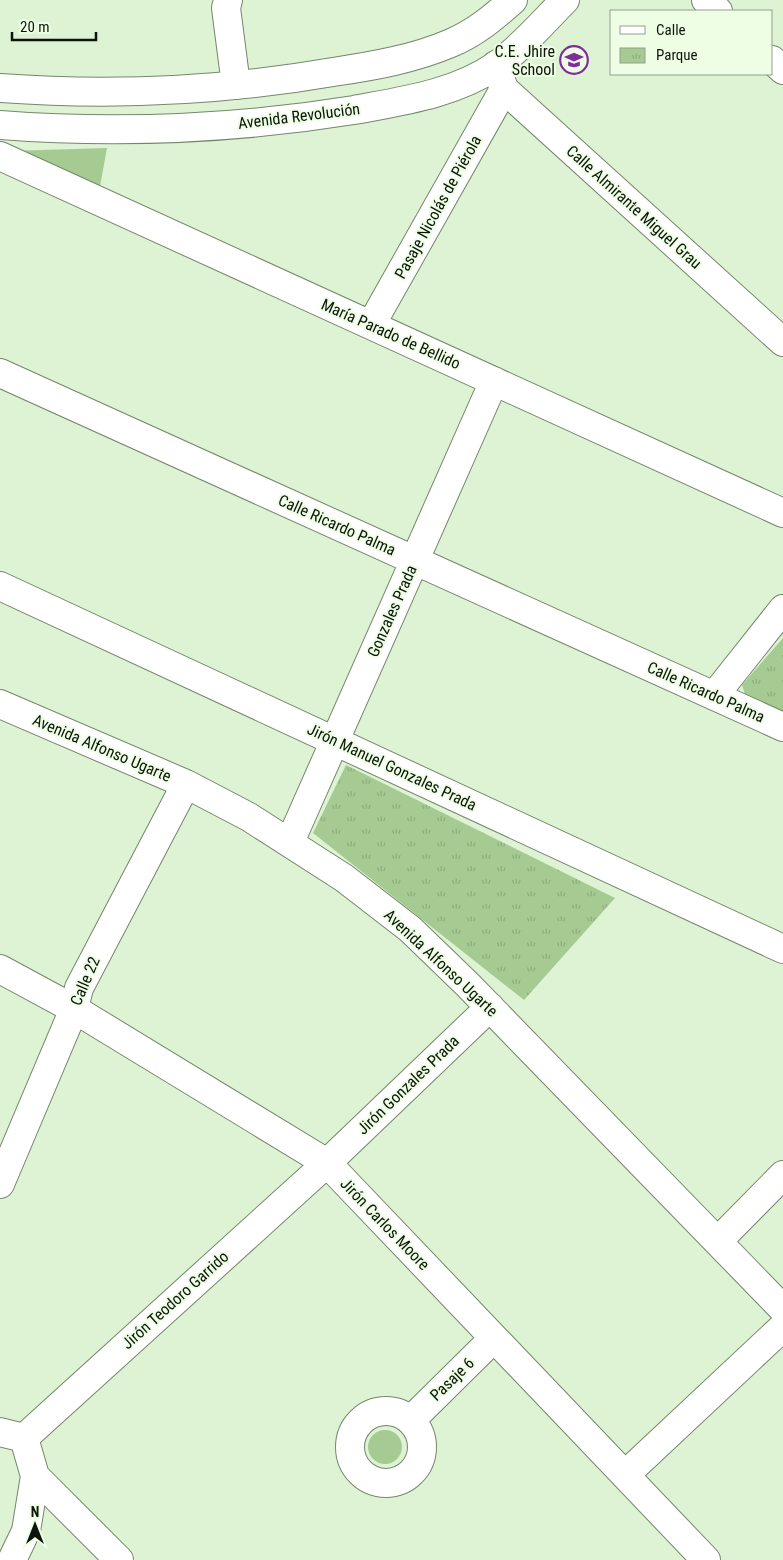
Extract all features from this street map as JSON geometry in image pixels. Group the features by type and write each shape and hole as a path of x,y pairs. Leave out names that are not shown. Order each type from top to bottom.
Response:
{"street":[{"path":"228,0 226,8 236,85"},
{"path":"0,88 110,92 179,90 306,77 410,57 452,43 482,27 513,0"},
{"name":"Avenida Revolución","path":"0,125 125,130 184,129 312,116 425,96 466,81 500,77 528,38 565,0"},
{"path":"706,0 717,10"},
{"path":"773,61 783,70"},
{"name":"Pasaje Nicolás de Piérola","path":"371,325 500,77"},
{"name":"Calle Almirante Miguel Grau","path":"500,77 783,342"},
{"name":"María Parado de Bellido","path":"0,156 783,513"},
{"name":"Calle Ricardo Palma","path":"0,373 783,727"},
{"name":"Gonzales Prada","path":"290,842 494,381"},
{"name":"Jirón Manuel Gonzales Prada","path":"0,586 783,949"},
{"path":"714,696 783,608"},
{"name":"Avenida Alfonso Ugarte","path":"2,706 186,784 249,817 344,878 410,929 490,1007 783,1309"},
{"name":"Calle 22","path":"0,1184 74,1009 79,988 186,784"},
{"name":"Jirón Carlos Moore","path":"0,968 74,1009 326,1163 706,1560"},
{"name":"Jirón Gonzales Prada","path":"326,1163 490,1007"},
{"name":"Jirón Teodoro Garrido","path":"12,1435 326,1163"},
{"path":"718,1242 783,1175"},
{"path":"625,1475 783,1327"},
{"name":"Pasaje 6","path":"411,1420 494,1338"},
{"path":"12,1435 36,1476 119,1560"},
{"path":"12,1560 26,1531 36,1476"}],"green space":[{"path":"107,148 99,192 8,151"},
{"path":"783,638 783,715 746,697 742,685"},
{"path":"346,765 615,898 524,1000 313,833"},
{"path":"385,1430 392,1431 397,1435 401,1440 401,1454 397,1459 392,1463 385,1464 378,1463 373,1459 369,1454 368,1447 369,1440 373,1435 378,1431"}],"place":[{"name":"C.E. Jhire School","path":"574,60"}]}
